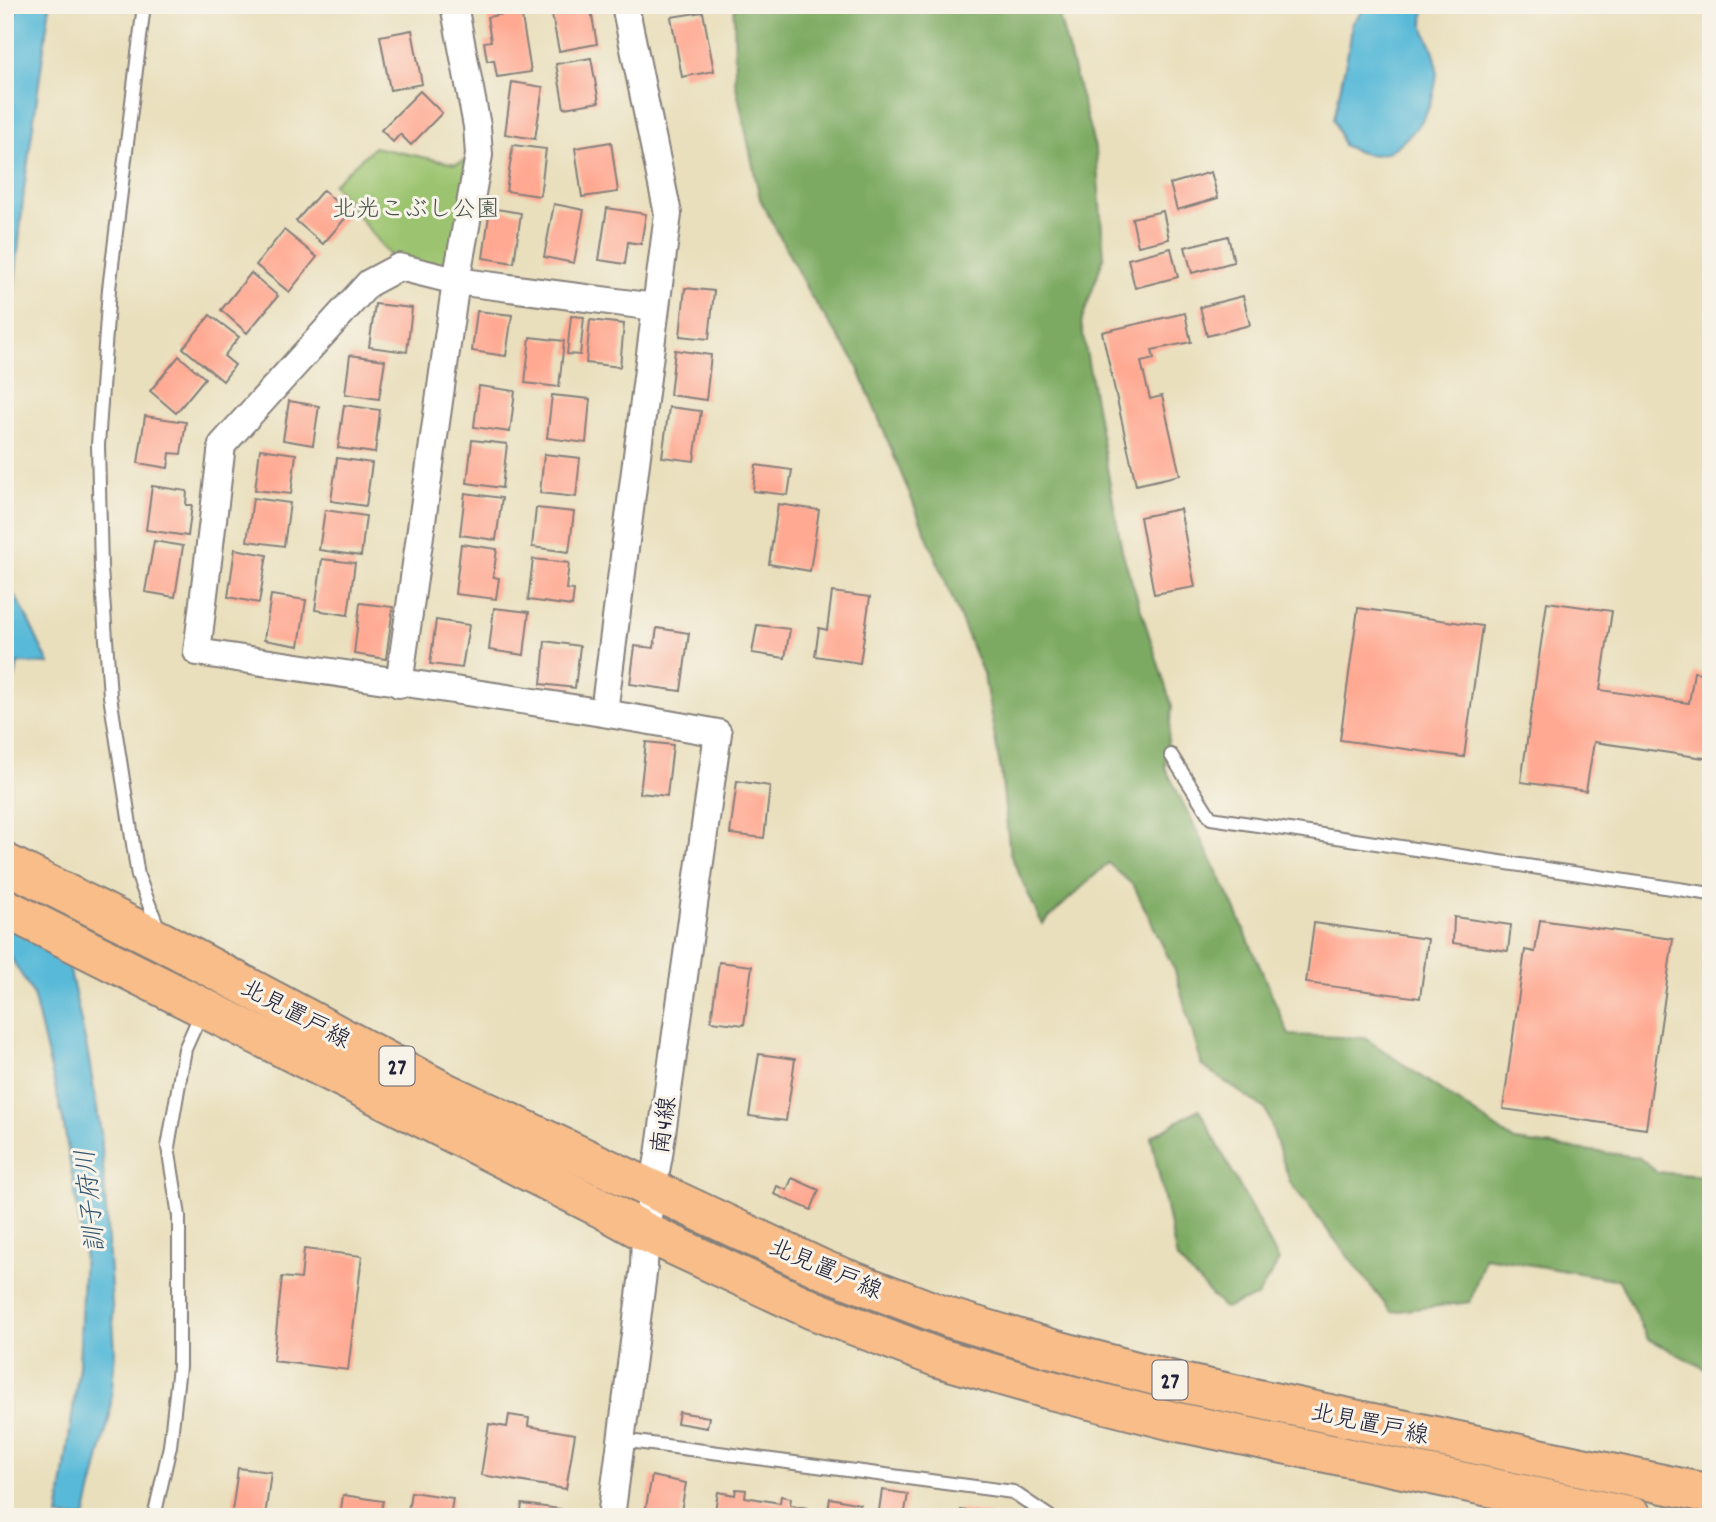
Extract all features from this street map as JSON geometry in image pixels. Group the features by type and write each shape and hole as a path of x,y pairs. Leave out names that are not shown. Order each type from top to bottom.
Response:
{"main road":[{"name":"北見置戸線","path":"5,863 155,938 447,1093 824,1270 976,1326 1182,1383 1711,1494"},
{"name":"北見置戸線","path":"5,908 645,1232 813,1310 936,1357 1173,1421 1520,1506 1633,1517"}],"street":[{"path":"399,684 456,281 479,155 477,126 454,5"},
{"path":"625,5 668,214 604,712 399,684 197,652 222,445 369,282 399,267 456,281 655,307"},
{"name":"南4線","path":"604,712 718,733 645,1232 644,1266 611,1517"},
{"path":"1520,1506 1530,1457"}],"lane":[{"path":"144,5 109,289 97,445 110,696 138,876 155,938"},
{"path":"1171,755 1211,818 1711,894"},
{"path":"154,1517 170,1446 179,1367 179,1216 168,1147 185,1049 203,1007"},
{"path":"621,1440 1013,1492 1050,1517"}],"green space":[{"path":"734,5 1056,5 1096,152 1104,256 1081,323 1122,551 1172,706 1165,767 1234,906 1289,1035 1365,1038 1515,1141 1638,1157 1657,1172 1711,1177 1711,1362 1707,1370 1647,1338 1619,1280 1485,1257 1470,1302 1391,1312 1290,1182 1266,1110 1202,1066 1175,971 1134,886 1108,863 1042,924 1010,854 1001,772 984,676 856,363 810,295 760,199 735,81"},
{"name":"北光こぶし公園","path":"374,147 456,164 479,155 456,281 399,267 333,184"},
{"path":"1199,1109 1279,1261 1257,1297 1224,1308 1177,1259 1151,1137"}],"water":[{"path":"17,5 50,5 24,190 5,383 5,79"},
{"path":"1367,5 1425,5 1424,27 1437,64 1433,93 1422,120 1395,148 1374,155 1343,145 1334,119 1352,24"},
{"path":"5,581 23,609 49,664 18,663 5,723"},
{"name":"訓子府川","path":"5,864 64,943 88,1054 101,1133 115,1351 110,1415 85,1517 58,1517 79,1366 84,1249 63,1120 33,994 5,948"}],"building":[{"path":"386,5 409,5 409,6 387,11"},
{"path":"550,5 590,5 597,44 559,51"},
{"path":"521,11 531,72 497,77 494,60 487,61 484,42 491,41 487,17"},
{"path":"703,12 714,71 682,77 671,17"},
{"path":"412,30 422,84 390,90 380,36"},
{"path":"591,58 599,102 564,108 556,64"},
{"path":"512,82 543,87 535,139 505,134"},
{"path":"420,91 442,113 411,145 400,134 393,142 381,130"},
{"path":"611,142 618,192 582,197 575,148"},
{"path":"513,145 546,149 540,196 506,191"},
{"path":"1211,172 1218,198 1177,210 1170,184"},
{"path":"323,190 349,214 323,244 296,221"},
{"path":"554,204 584,210 574,263 544,257"},
{"path":"490,208 521,213 514,263 483,258"},
{"path":"607,208 646,214 641,244 628,242 625,264 599,260"},
{"path":"1163,211 1169,239 1138,246 1132,218"},
{"path":"284,230 317,257 289,292 256,265"},
{"path":"1228,236 1234,262 1192,273 1185,247"},
{"path":"1171,248 1178,277 1135,288 1128,259"},
{"path":"251,273 278,296 247,333 221,310"},
{"path":"685,288 714,291 709,339 680,336"},
{"path":"1243,296 1250,325 1207,336 1200,307"},
{"path":"375,304 412,308 407,352 369,347"},
{"path":"477,311 512,315 506,356 472,351"},
{"path":"1185,313 1191,342 1152,350 1154,359 1141,362 1150,399 1162,396 1180,475 1136,485 1102,332"},
{"path":"210,315 239,337 224,356 235,365 223,381 183,348"},
{"path":"571,316 584,317 580,355 567,354"},
{"path":"590,320 624,324 620,367 586,363"},
{"path":"530,337 564,341 559,387 525,383"},
{"path":"675,350 711,355 706,400 670,395"},
{"path":"350,355 385,360 379,399 345,394"},
{"path":"179,356 205,378 176,413 150,391"},
{"path":"479,386 515,391 510,432 474,427"},
{"path":"552,395 590,399 586,443 547,438"},
{"path":"289,401 319,406 313,445 283,440"},
{"path":"344,405 380,410 375,453 338,448"},
{"path":"669,407 701,411 694,461 662,457"},
{"path":"145,416 186,422 181,454 170,453 168,468 138,463"},
{"path":"472,440 507,444 502,488 467,483"},
{"path":"260,449 296,454 291,494 255,490"},
{"path":"544,454 580,458 576,497 540,493"},
{"path":"337,458 372,463 366,506 331,501"},
{"path":"756,465 792,470 788,495 753,491"},
{"path":"152,486 187,491 186,505 192,505 188,536 146,530"},
{"path":"465,493 502,498 496,540 460,535"},
{"path":"253,498 290,503 284,546 247,541"},
{"path":"778,504 819,510 810,571 769,564"},
{"path":"536,508 574,512 569,552 532,547"},
{"path":"1180,509 1195,587 1154,594 1140,517"},
{"path":"325,510 366,516 361,556 319,550"},
{"path":"154,541 183,546 175,597 145,592"},
{"path":"461,544 497,549 493,577 499,578 496,599 455,594"},
{"path":"235,549 267,555 259,603 228,597"},
{"path":"322,559 355,563 348,615 315,610"},
{"path":"533,559 569,563 566,589 574,590 572,606 528,600"},
{"path":"832,592 870,597 860,663 815,656 819,628 827,630"},
{"path":"271,595 306,600 299,646 264,640"},
{"path":"1547,602 1612,611 1600,690 1689,703 1694,672 1711,675 1711,759 1594,742 1586,791 1521,782"},
{"path":"360,603 393,607 386,659 354,654"},
{"path":"494,608 529,612 524,655 489,650"},
{"path":"1358,608 1482,626 1464,757 1340,740"},
{"path":"436,620 469,625 462,668 430,664"},
{"path":"757,625 790,629 785,658 752,653"},
{"path":"657,628 689,633 681,691 630,684 635,646 654,648"},
{"path":"545,641 580,646 575,688 541,684"},
{"path":"646,742 673,745 667,796 640,793"},
{"path":"1709,773 1711,791 1707,791"},
{"path":"737,781 770,786 764,838 730,834"},
{"path":"1454,917 1511,925 1508,951 1453,943"},
{"path":"1540,920 1673,939 1646,1129 1503,1109 1525,950 1535,952"},
{"path":"1314,923 1428,939 1420,998 1306,983"},
{"path":"719,962 752,966 744,1025 711,1021"},
{"path":"759,1054 795,1059 786,1121 749,1116"},
{"path":"792,1178 819,1190 811,1210 774,1194 777,1186 787,1190"},
{"path":"304,1249 362,1256 348,1370 273,1361 282,1277 301,1279"},
{"path":"679,1412 709,1417 707,1428 677,1423"},
{"path":"509,1415 529,1418 528,1426 575,1434 566,1489 481,1475 489,1424 507,1427"},
{"path":"238,1468 271,1472 265,1517 240,1517 241,1513 232,1512"},
{"path":"652,1476 686,1483 680,1517 644,1517"},
{"path":"736,1489 746,1490 745,1497 780,1503 781,1496 791,1498 790,1505 808,1508 806,1517 714,1517 718,1492 735,1495"},
{"path":"882,1490 908,1494 904,1517 878,1517"},
{"path":"411,1492 453,1498 450,1517 407,1517"},
{"path":"343,1495 383,1501 380,1517 340,1517"},
{"path":"830,1498 860,1504 858,1517 827,1517"},
{"path":"522,1504 561,1509 560,1517 520,1517"},
{"path":"961,1510 991,1515 960,1517"}]}
